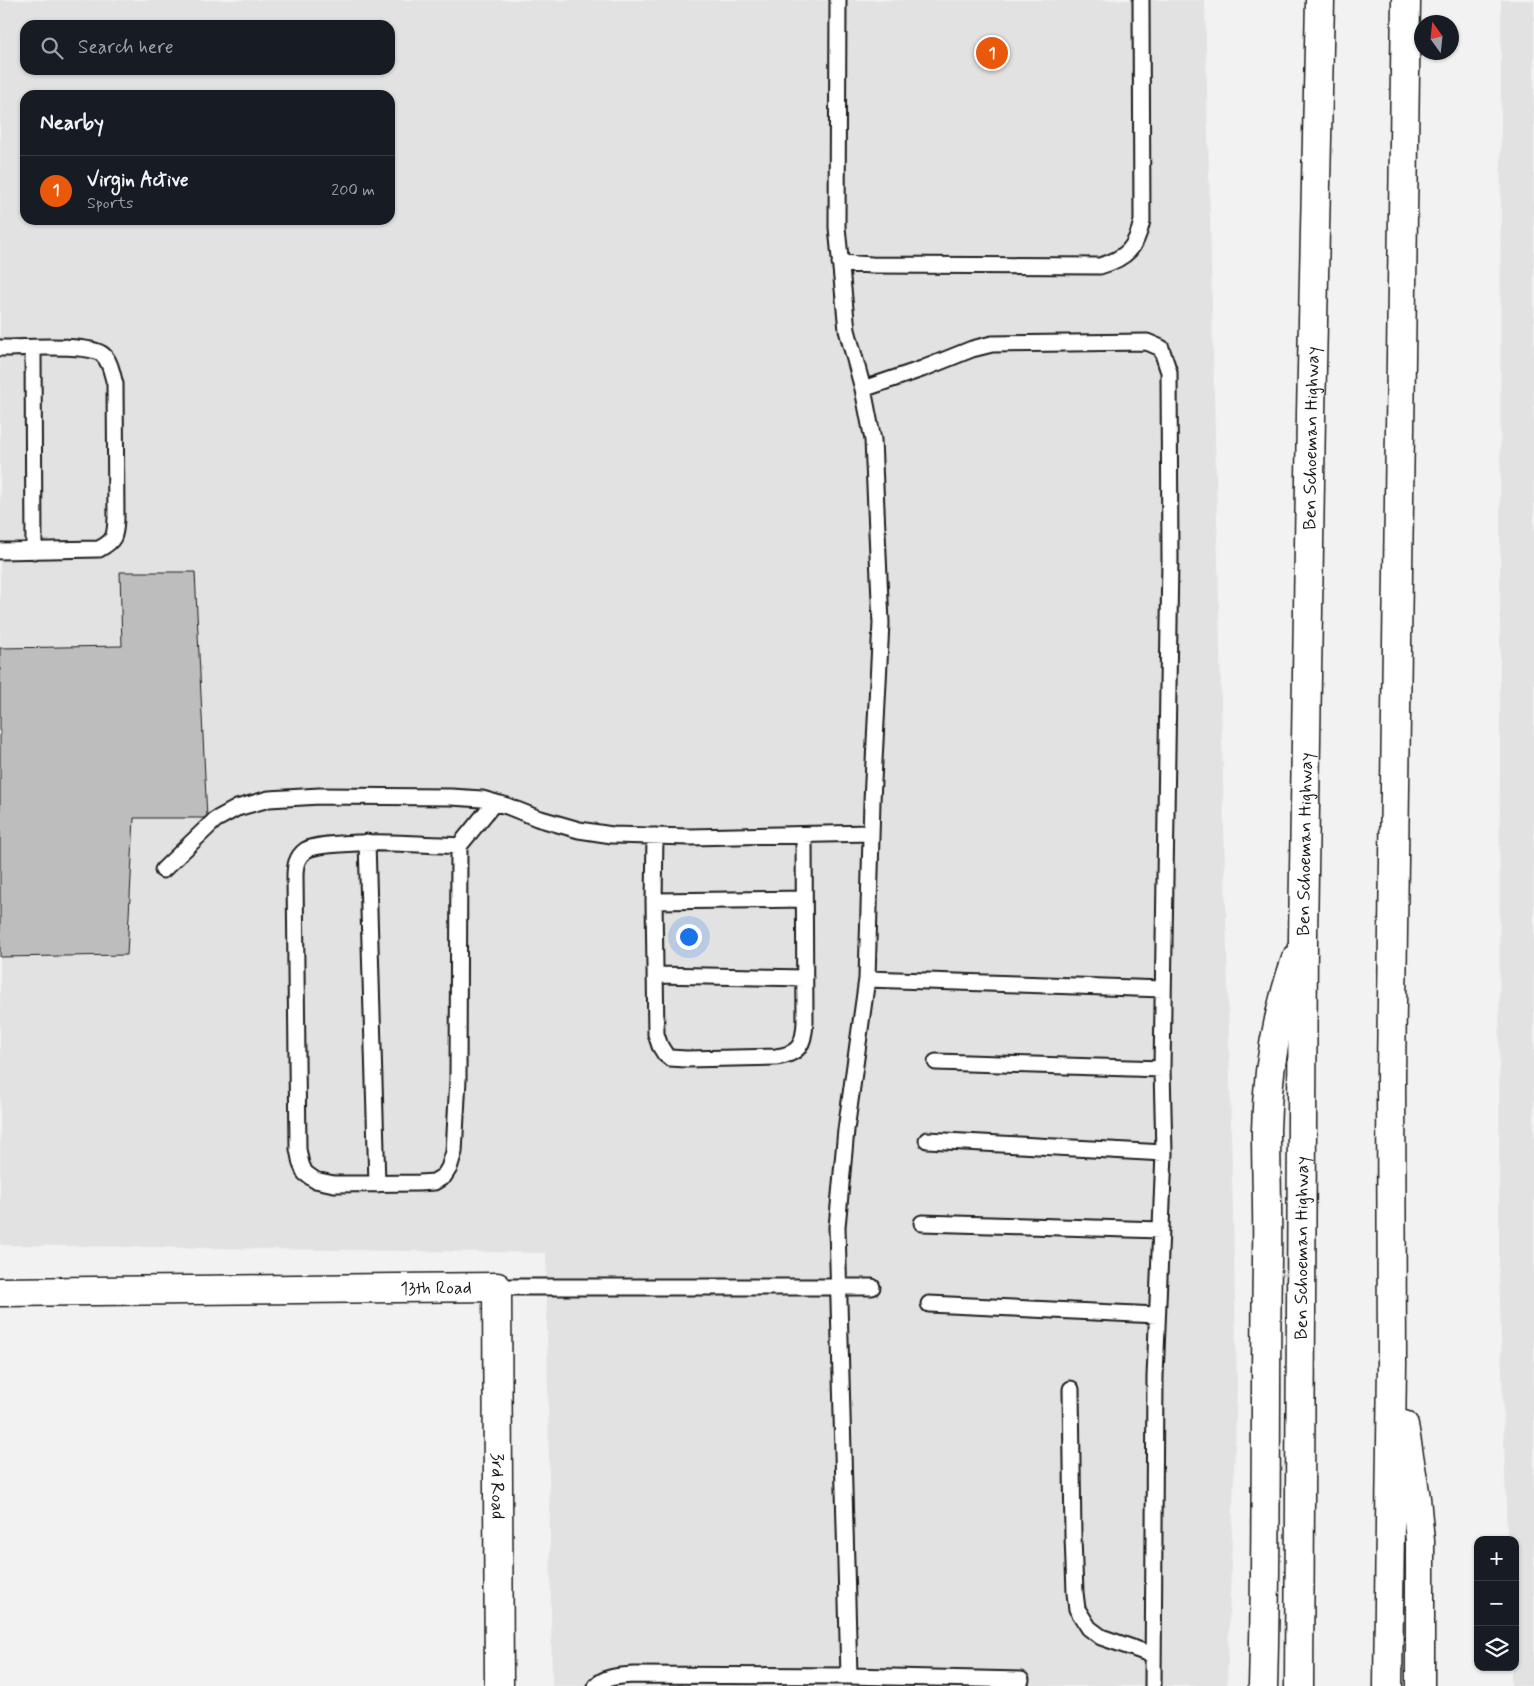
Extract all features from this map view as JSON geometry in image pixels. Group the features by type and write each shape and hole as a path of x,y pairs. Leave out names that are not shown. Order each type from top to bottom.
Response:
{"main road":[{"name":"Ben Schoeman Highway","path":"1299,1686 1304,937 1311,404 1320,0"},
{"path":"1388,1686 1392,1362 1391,1074 1406,0"},
{"path":"1263,1686 1267,1238 1266,1128 1275,1036 1285,991 1304,937"},
{"name":"13th Road","path":"0,1292 496,1288"},
{"name":"3rd Road","path":"496,1288 498,1686"},
{"path":"1392,1362 1416,1498 1420,1542 1420,1686"}],"lane":[{"path":"838,0 837,217 840,263 847,330 863,389 873,440 881,623 871,833 867,979 852,1083 837,1227 849,1676"},
{"path":"840,263 872,265 1100,266 1126,254 1133,247 1142,221 1141,0"},
{"path":"863,389 922,369 972,349 992,344 1147,342 1161,348 1169,372 1170,560 1162,1069 1164,1154 1155,1377 1153,1686"},
{"path":"0,348 79,348 97,351 104,356 110,365 115,384 116,508 114,535 110,543 99,549 0,551"},
{"path":"33,348 34,551"},
{"path":"163,870 215,820 237,808 269,799 320,796 451,796 482,799 579,830 612,835 690,838 871,833"},
{"path":"459,846 368,842 322,845 307,850 300,855 296,863 294,877 298,1149 300,1164 305,1173 315,1180 334,1184 434,1182 444,1176 449,1168 454,1152 458,1079 459,846 494,803"},
{"path":"655,836 656,1034 660,1046 670,1058 686,1060 776,1057 794,1052 801,1045 804,1038 805,978 804,835"},
{"path":"368,842 377,1184"},
{"path":"654,901 804,899"},
{"path":"656,975 805,978"},
{"path":"867,979 1163,989"},
{"path":"936,1062 1162,1069"},
{"path":"927,1140 1164,1154"},
{"path":"922,1223 1160,1230"},
{"name":"13th Road","path":"496,1288 872,1287"},
{"path":"929,1304 1157,1315"},
{"path":"1071,1389 1072,1536 1075,1593 1078,1609 1089,1628 1101,1637 1153,1655"},
{"path":"596,1686 600,1682 613,1677 634,1675 849,1676 1021,1680"}],"shaded area":[{"path":"0,0 1205,0 1237,1388 1227,1686 552,1686 546,1253 0,1245"},
{"path":"1501,0 1534,0 1534,1686 1511,1686 1511,1671 1519,1671 1519,1536 1507,1536 1499,1273"}],"building":[{"path":"120,572 195,572 207,818 134,818 127,955 0,957 0,648 122,646"}],"place":[{"name":"Virgin Active","path":"992,53"}]}
